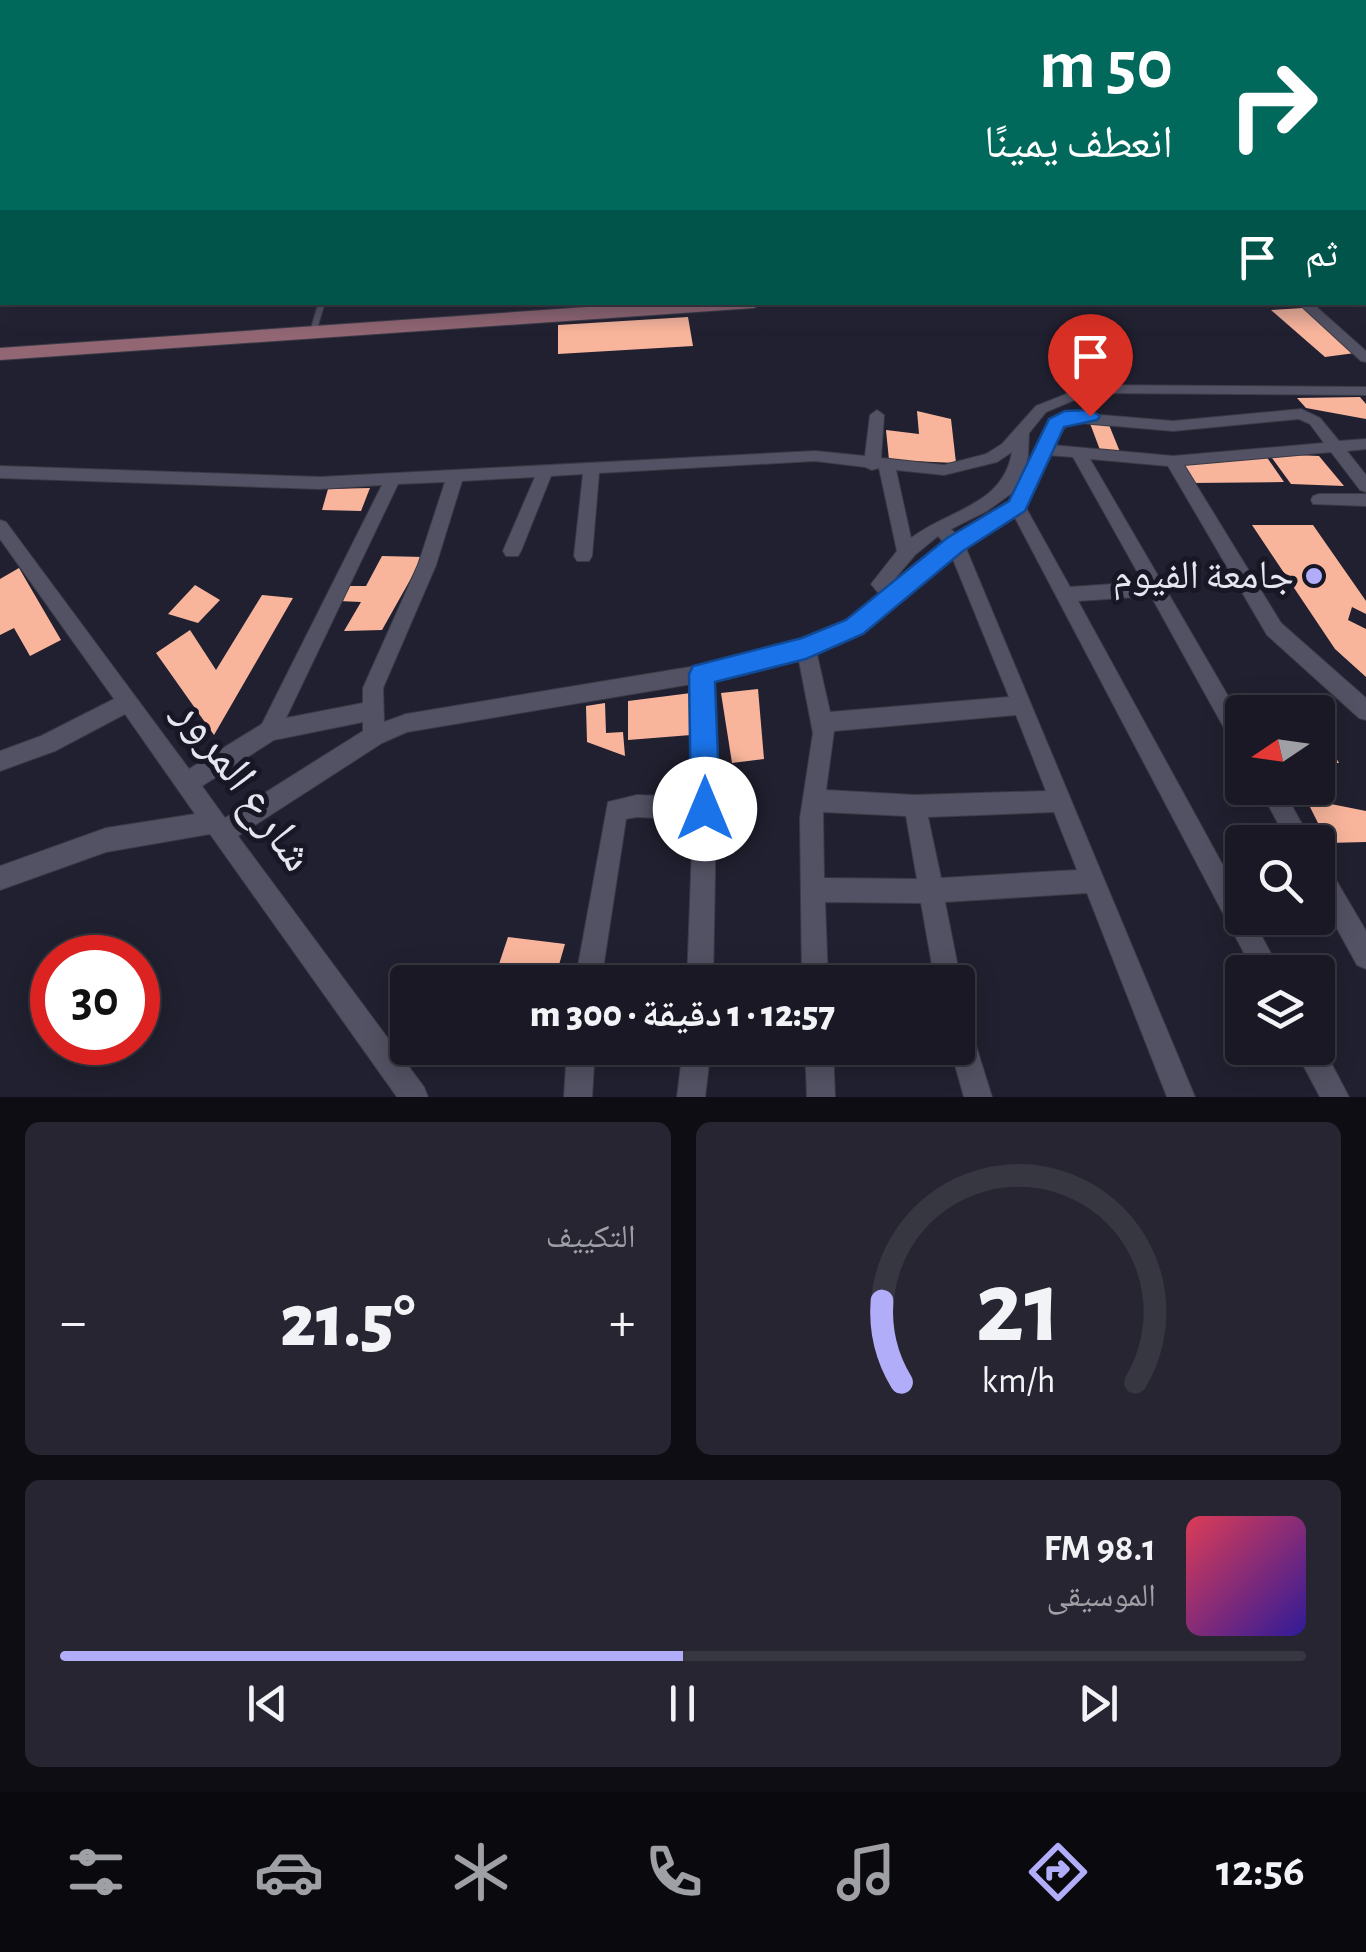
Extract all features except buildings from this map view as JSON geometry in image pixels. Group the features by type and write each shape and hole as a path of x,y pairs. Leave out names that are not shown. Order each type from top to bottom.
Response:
{"main road":[{"path":"0,345 614,305"},
{"path":"0,354 710,305"}],"street":[{"path":"1308,305 1358,343 1366,358"},
{"path":"0,472 246,483 592,470 815,456 944,470 971,465 1007,448 1041,409 1090,389 1366,391"},
{"path":"895,597 880,583 906,553 1017,506 1056,423 1076,415 1173,426 1301,414 1315,421 1366,486"},
{"path":"877,415 880,466 906,553"},
{"path":"269,731 422,720 702,674 806,648 854,627 895,597 948,536 1003,494 1020,463 1021,432"},
{"path":"1044,449 1172,462 1366,444"},
{"path":"1080,452 1225,709"},
{"path":"1172,462 1274,629 1366,711"},
{"path":"583,556 592,470"},
{"path":"512,552 545,471"},
{"path":"372,723 372,688 426,564 456,474"},
{"path":"190,785 269,731 393,479"},
{"path":"1319,500 1366,500"},
{"path":"1017,506 1259,955"},
{"name":"شارع المرور","path":"0,526 414,1097"},
{"path":"948,536 1022,705 1090,881 1181,1097"},
{"path":"1067,595 1156,588"},
{"path":"806,648 823,722 824,746 813,800 815,965"},
{"path":"700,965 705,809 702,674"},
{"path":"0,761 47,744 129,702"},
{"path":"823,722 1022,705"},
{"path":"0,878 106,840 216,824 372,723"},
{"path":"813,800 915,806 1060,801"},
{"path":"591,965 616,810 622,806 705,809"},
{"path":"915,806 945,965"},
{"path":"812,890 932,891 1090,881"},
{"path":"1335,901 1366,956"},
{"path":"578,1097 580,1065"},
{"path":"692,1097 696,1065"},
{"path":"820,1065 822,1097"},
{"path":"968,1065 978,1097"},
{"path":"1317,1065 1335,1097"}],"lane":[{"path":"315,325 321,305"}],"place":[{"name":"جامعة الفيوم","path":"1314,576"}],"route":[{"path":"705,809 702,674 806,648 854,627 903,591 955,544 1017,506 1056,423 1065,417 1090,416"}]}
